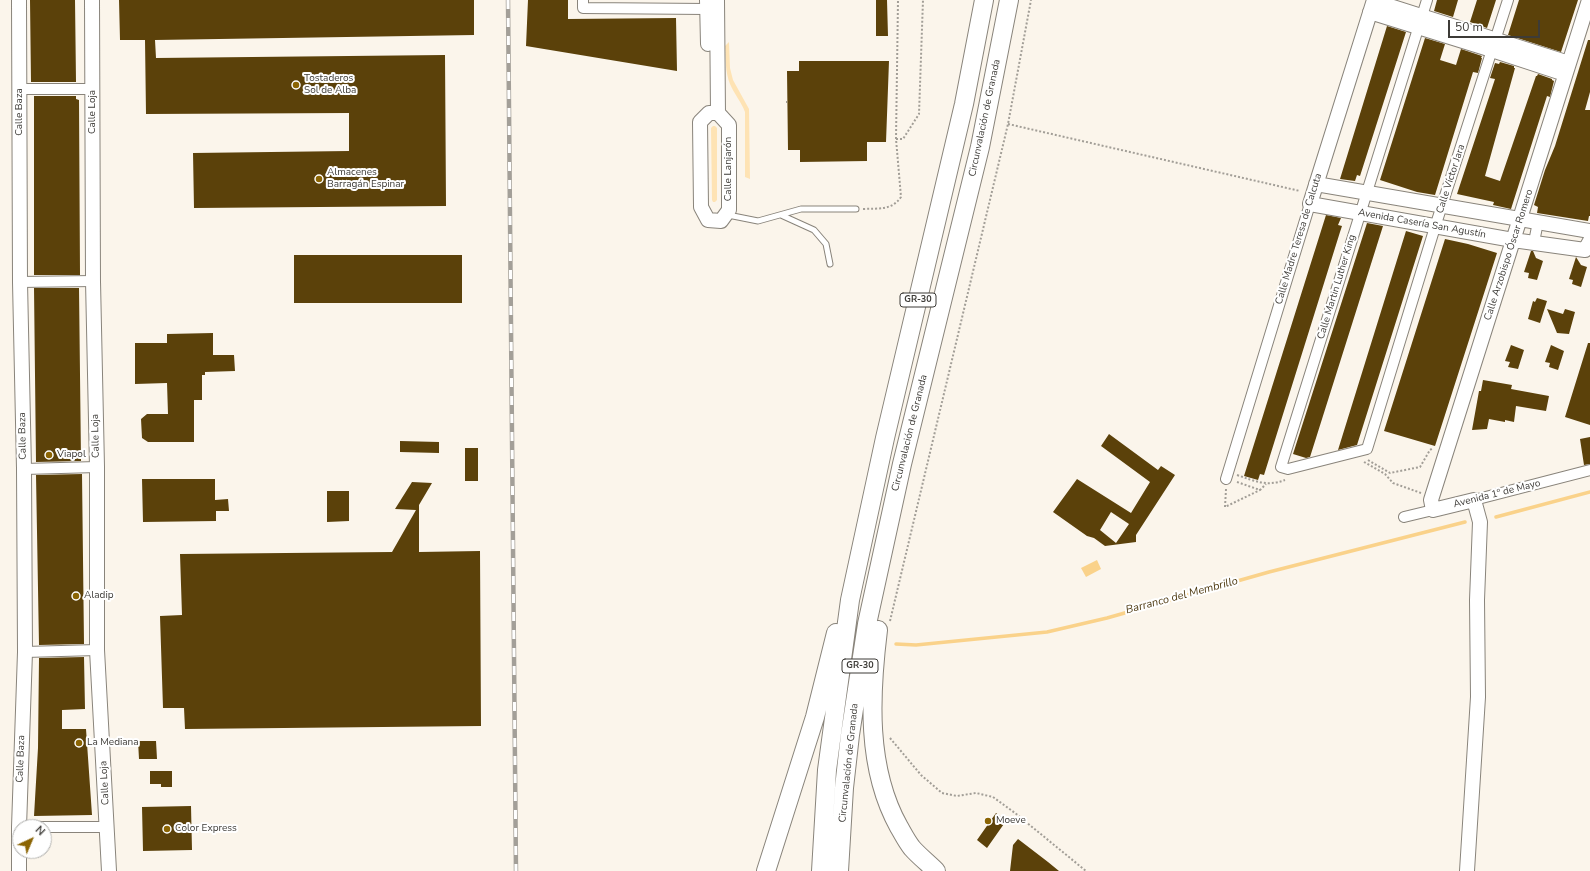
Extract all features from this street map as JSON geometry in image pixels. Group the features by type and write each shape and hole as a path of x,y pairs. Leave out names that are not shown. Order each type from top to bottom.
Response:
{"highway":[{"name":"Circunvalación de Granada","path":"821,871 827,770 850,600 885,438 964,104 984,0"},
{"name":"Circunvalación de Granada","path":"840,871 844,788 850,735 867,624 902,464 980,147 1009,0"},
{"path":"902,464 904,498 886,579 875,653 873,697 874,749 881,782 892,814 911,847 936,871"},
{"path":"766,871 815,717 838,624 850,600"}],"street":[{"name":"Calle Baza","path":"19,0 20,282 24,469 25,652 19,819"},
{"name":"Calle Loja","path":"92,0 93,281 97,467 97,650 108,827 109,871"},
{"name":"Calle Lanjarón","path":"583,0 583,8 710,3 713,113"},
{"name":"Calle Martin Luther King","path":"1363,450 1288,469 1281,467 1427,0"},
{"name":"Calle Víctor Jara","path":"1363,450 1508,0"},
{"name":"Calle Arzobispo Óscar Romero","path":"1433,510 1431,500 1589,0"},
{"path":"1373,4 1567,69"},
{"name":"Calle Madre Teresa de Calcuta","path":"1226,479 1373,4"},
{"path":"20,88 93,89"},
{"name":"Calle Lanjarón","path":"713,113 729,125 729,210 721,221 708,220 701,208 700,122 713,113"},
{"name":"Avenida Casería San Agustín","path":"1313,194 1366,193 1590,231"},
{"name":"Avenida Casería San Agustín","path":"1313,194 1360,213 1435,227 1585,250 1590,241"},
{"path":"1534,242 1538,222"},
{"path":"20,282 93,281"},
{"path":"24,469 97,467"},
{"name":"Avenida 1º de Mayo","path":"1404,517 1590,470"},
{"path":"1467,871 1478,697 1477,600 1480,522 1474,500"},
{"path":"25,652 97,650"},
{"path":"52,827 108,827"},
{"name":"Calle Baza","path":"19,859 19,871"}],"lane":[{"path":"725,215 758,222 801,209 856,209"},
{"path":"781,215 814,230 826,244 830,264"}],"path":[{"path":"856,209 888,208 895,205 901,197 896,139 898,0"},
{"path":"896,139 902,138 919,114 923,0"},
{"path":"889,628 941,402 961,326 1008,124 1030,0"},
{"path":"1008,124 1313,194"},
{"path":"1363,450 1362,456 1390,472 1420,467 1430,450 1443,443 1450,442"},
{"path":"1260,490 1226,479 1226,507 1260,490 1266,484"},
{"path":"887,734 921,775 942,793 957,796 976,793 993,798 1015,813 1086,871"}],"shaded area":[{"path":"729,42 730,68 733,80 749,109 750,179 745,177 745,112 742,104 733,91 726,70 725,46"},
{"path":"713,126 717,128 717,200 715,202 712,200 711,128"},
{"path":"1097,560 1101,569 1086,577 1081,568"}],"building":[{"path":"30,0 75,0 76,82 31,82"},
{"path":"119,0 474,0 474,35 155,40 156,58 445,55 446,206 194,208 193,153 349,151 349,113 146,114 145,40 120,40"},
{"path":"528,0 568,0 568,19 676,18 677,71 526,46"},
{"path":"876,0 887,0 888,36 876,36"},
{"path":"1437,0 1458,0 1453,17 1434,11"},
{"path":"1477,0 1496,0 1487,28 1470,22"},
{"path":"1519,0 1578,0 1561,52 1508,35"},
{"path":"1387,26 1406,32 1360,176 1357,175 1355,181 1340,179"},
{"path":"1425,38 1445,44 1440,60 1456,65 1461,49 1482,56 1478,73 1473,72 1435,195 1417,192 1380,180"},
{"path":"1588,40 1590,40 1590,92 1585,110 1590,110 1590,216 1588,221 1537,213 1538,207 1534,205 1545,170 1555,146"},
{"path":"799,61 889,61 886,142 867,142 867,161 800,162 800,150 788,150 787,71 799,71"},
{"path":"1500,62 1514,66 1515,68 1485,176 1500,181 1536,76 1538,74 1554,81 1550,97 1547,96 1511,209 1493,205 1494,202 1457,194 1495,79 1490,78 1495,63 1499,64"},
{"path":"34,96 76,96 76,99 79,100 80,275 34,275"},
{"path":"1326,215 1341,218 1338,225 1342,226 1264,475 1260,474 1258,480 1244,476"},
{"path":"1367,223 1383,226 1310,457 1306,458 1293,454"},
{"path":"1406,231 1423,236 1357,445 1338,450"},
{"path":"1445,239 1497,253 1435,446 1384,431"},
{"path":"1531,251 1533,251 1536,258 1543,261 1537,280 1528,278 1529,273 1524,272"},
{"path":"294,255 462,255 462,303 294,303"},
{"path":"1576,257 1581,265 1587,267 1581,287 1572,284 1573,280 1569,279"},
{"path":"34,288 79,288 81,461 36,462"},
{"path":"1537,298 1547,301 1540,323 1528,319 1533,301 1535,302"},
{"path":"1547,309 1563,314 1565,309 1575,312 1569,334 1557,333"},
{"path":"213,333 213,355 234,355 235,371 205,372 205,375 202,375 202,400 194,400 194,442 148,442 142,438 141,419 147,414 168,414 167,383 135,384 135,343 167,343 167,334"},
{"path":"1588,343 1590,343 1590,425 1565,417"},
{"path":"1511,345 1524,350 1518,369 1508,367 1510,362 1505,361"},
{"path":"1551,345 1564,351 1558,370 1549,367 1550,363 1545,362"},
{"path":"1483,380 1512,385 1511,389 1549,396 1546,411 1516,406 1514,422 1489,419 1487,429 1472,430 1479,391 1481,391"},
{"path":"1109,434 1158,470 1161,466 1175,475 1136,535 1136,542 1105,546 1094,538 1087,536 1053,512 1077,479 1131,513 1150,482 1101,446","holes":["1111,512 1129,524 1116,543 1100,530"]},
{"path":"1590,437 1590,464 1584,465 1580,439"},
{"path":"400,441 439,442 439,453 400,452"},
{"path":"465,448 478,448 478,481 465,481"},
{"path":"82,474 84,644 39,645 36,475"},
{"path":"142,479 215,479 215,500 228,499 229,511 216,511 216,521 143,522"},
{"path":"412,482 432,483 419,505 419,552 480,551 481,726 185,729 184,708 163,708 160,616 182,615 180,554 392,552 416,510 395,509"},
{"path":"327,491 349,491 349,521 327,522"},
{"path":"84,657 85,709 62,710 62,729 86,729 92,815 34,816 38,748 39,658"},
{"path":"138,741 156,741 157,759 139,759"},
{"path":"150,771 172,771 172,787 161,787 161,784 150,784"},
{"name":"Color Express","path":"191,806 192,850 143,851 142,807"},
{"path":"996,813 1006,821 987,848 977,840"},
{"path":"1018,839 1059,871 1010,871 1013,845"}],"waterway":[{"name":"Barranco del Membrillo","path":"1496,517 1590,492"},
{"name":"Barranco del Membrillo","path":"896,644 916,645 1047,632 1107,618 1269,572 1465,522"}],"railway":[{"path":"508,0 516,871"}],"place":[{"name":"Tostaderos Sol de Alba","path":"296,85"},
{"name":"Almacenes Barragán Espinar","path":"319,179"},
{"name":"Viapol","path":"49,455"},
{"name":"Aladip","path":"76,596"},
{"name":"La Mediana","path":"79,743"},
{"name":"Moeve","path":"988,821"},
{"name":"Color Express","path":"167,829"}]}
